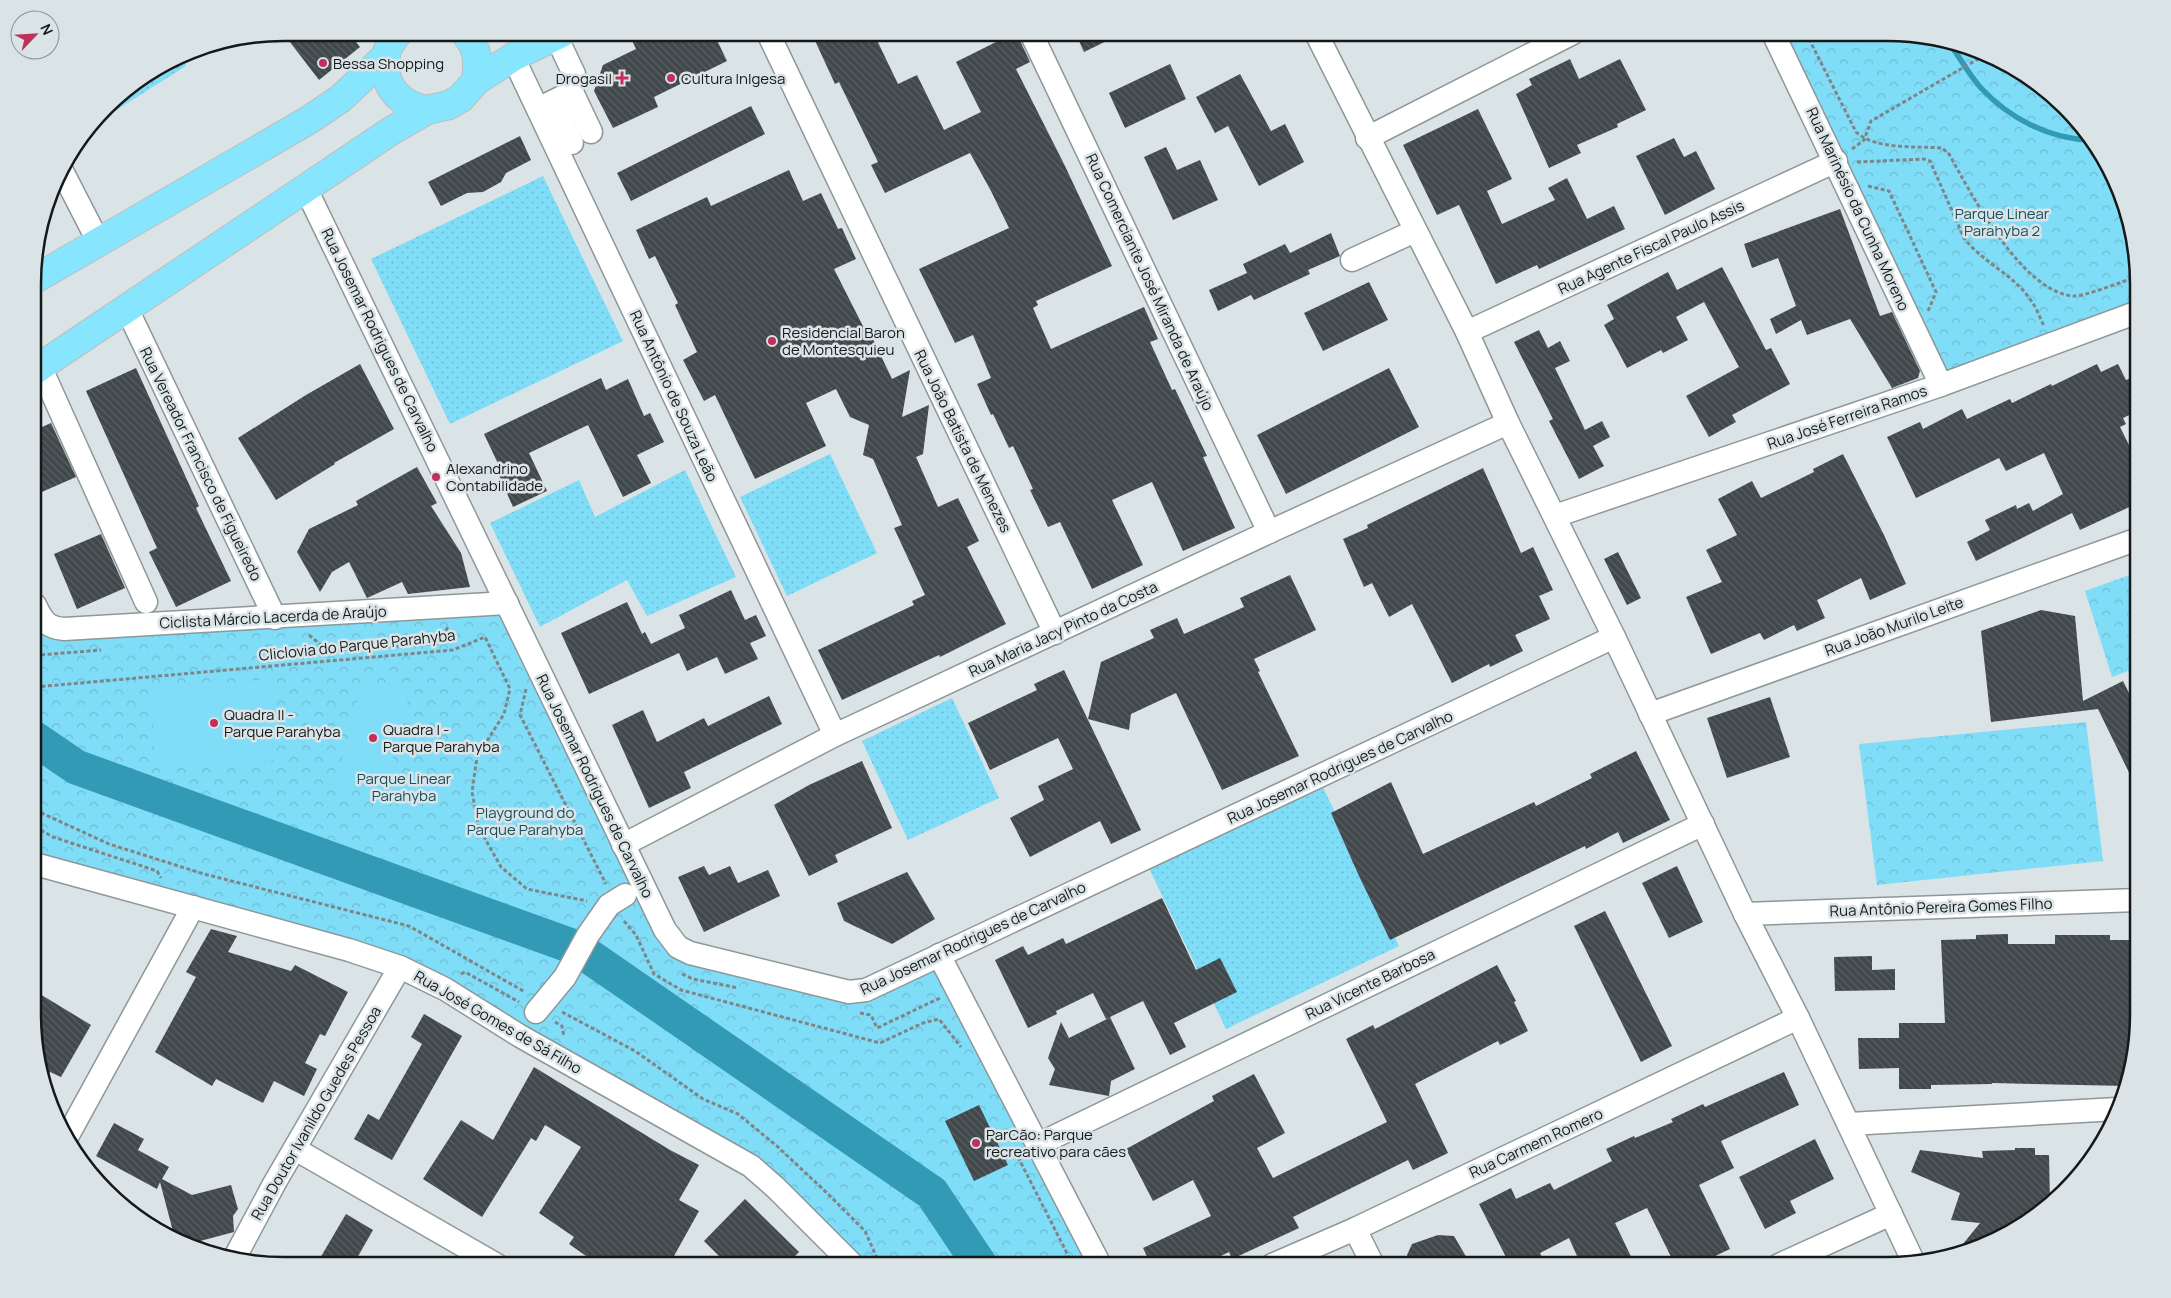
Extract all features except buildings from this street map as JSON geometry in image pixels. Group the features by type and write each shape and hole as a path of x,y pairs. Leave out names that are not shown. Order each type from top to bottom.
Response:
{"main road":[{"path":"389,41 387,77 394,91 407,104 428,110"},
{"path":"42,275 309,120 340,98 389,41"},
{"path":"471,41 478,59 476,81"},
{"path":"41,366 391,131 428,110 449,105 462,98 476,81 513,57 545,41"}],"street":[{"path":"562,41 574,74 572,92 582,137 545,106 572,92"},
{"name":"Rua João Batista de Menezes","path":"772,41 1055,633"},
{"name":"Rua Comerciante José Miranda de Araújo","path":"1035,41 1269,532"},
{"path":"1320,41 1367,138 1467,332 1508,423 1614,637 1745,914 1798,1018 1910,1256"},
{"path":"1367,138 1556,41"},
{"name":"Rua Marinésio da Cunha Moreno","path":"1778,41 1846,158 1941,385"},
{"name":"Rua Antônio de Souza Leão","path":"513,57 545,106 835,735"},
{"name":"Rua Agente Fiscal Paulo Assis","path":"1467,332 1846,158"},
{"path":"66,178 99,243"},
{"name":"Rua Josemar Rodrigues de Carvalho","path":"306,189 665,930 678,947 690,953 849,992 866,990 1614,637"},
{"path":"1352,260 1415,231"},
{"name":"Rua Vereador Francisco de Figueiredo","path":"127,310 275,618"},
{"name":"Rua José Ferreira Ramos","path":"1555,516 1941,385 2130,315"},
{"path":"41,374 146,602"},
{"name":"Rua Maria Jacy Pinto da Costa","path":"623,845 835,735 1269,532 1508,423"},
{"name":"Rua João Murilo Leite","path":"1650,714 2130,542"},
{"name":"Ciclista Márcio Lacerda de Araújo","path":"41,615 52,628 64,629 507,603"},
{"name":"Rua Vicente Barbosa","path":"1037,1144 1703,824"},
{"name":"Rua José Gomes de Sá Filho","path":"41,866 339,948 400,967 445,989 520,1036 751,1166 776,1188 845,1257"},
{"path":"536,1012 565,977 588,936 617,900"},
{"name":"Rua Antônio Pereira Gomes Filho","path":"1745,914 2130,900"},
{"path":"71,1130 193,907"},
{"path":"939,955 1096,1257"},
{"name":"Rua Doutor Ivanildo Guedes Pessoa","path":"238,1252 400,967"},
{"name":"Rua Carmem Romero","path":"1290,1257 1355,1229 1798,1018"},
{"path":"1849,1124 2110,1109"},
{"path":"295,1149 483,1257"},
{"path":"1797,1257 1891,1214"},
{"path":"1355,1229 1369,1257"}],"path":[{"path":"1810,41 1856,132 1864,140 1878,144 1942,148 1948,154 2003,245 2038,280 2057,293 2075,296 2130,279"},
{"path":"1846,158 1864,140 1871,121 1978,59"},
{"path":"1846,158 1858,170"},
{"path":"1846,158 1924,158 1930,161 1964,238 1970,246 2017,285 2027,296 2032,302 2046,332"},
{"path":"1866,186 1889,192 1936,292 1928,311 1932,319"},
{"name":"Cliclovia do Parque Parahyba","path":"41,686 453,650 485,636 510,689 504,714 477,757 472,792 479,828 501,867 527,889 617,900"},
{"path":"617,900 654,974 682,990 880,1043 923,1023 939,1019 963,1048"},
{"path":"1016,1154 1069,1257"}],"green space":[{"name":"Parque Linear Parahyba 2","path":"1782,41 1887,41 1918,43 1965,54 1980,60 2022,82 2059,112 2080,136 2105,177 2117,206 2128,253 2130,322 1949,387"},
{"path":"185,63 186,66 111,114 149,82 177,66"},
{"path":"543,176 623,341 450,424 371,259"},
{"path":"830,454 877,553 787,596 740,497"},
{"path":"685,470 736,577 647,616 627,580 540,627 490,523 579,480 595,517"},
{"path":"2130,575 2130,675 2128,671 2112,677 2085,591"},
{"name":"Parque Linear Parahyba","path":"511,606 679,957 861,998 949,957 1106,1257 836,1257 753,1172 404,971 41,864 41,622 47,634"},
{"name":"Quadra II - Parque Parahyba","path":"272,680 276,760 155,765 152,686"},
{"name":"Quadra I - Parque Parahyba","path":"362,685 410,691 384,793 336,784"},
{"path":"952,698 999,798 908,840 862,741"},
{"path":"2086,722 2103,861 1877,885 1859,744"},
{"path":"1320,781 1399,946 1226,1029 1147,864"}],"waterway":[{"path":"1955,51 1981,88 2004,109 2045,131 2060,136 2082,139"},
{"path":"41,743 76,767 577,948 932,1193 975,1257"}],"place":[{"name":"Bessa Shopping","path":"323,63"},
{"name":"Drogasil","path":"622,78"},
{"name":"Cultura Inlgesa","path":"671,78"},
{"name":"Residencial Baron de Montesquieu","path":"772,341"},
{"name":"Alexandrino Contabilidade","path":"436,477"},
{"name":"Quadra II - Parque Parahyba","path":"214,723"},
{"name":"Quadra I - Parque Parahyba","path":"373,738"},
{"name":"ParCão: Parque recreativo para cães","path":"976,1143"}],"park label":[{"name":"Playground do Parque Parahyba","path":"525,820"}]}
